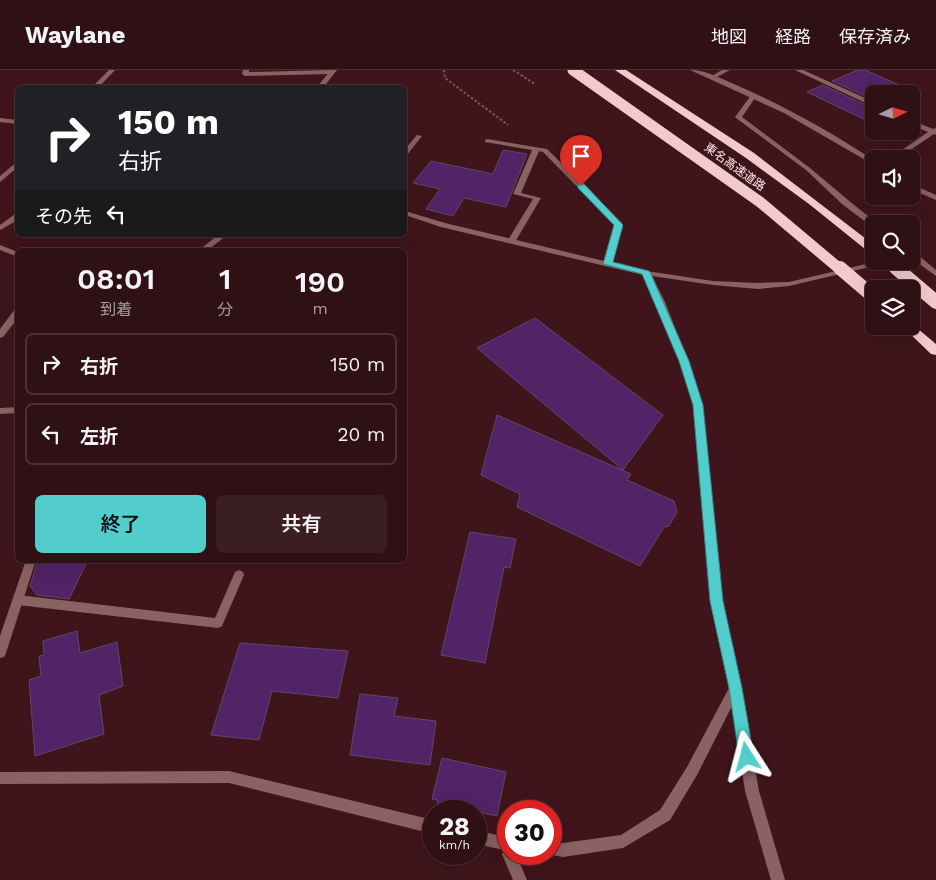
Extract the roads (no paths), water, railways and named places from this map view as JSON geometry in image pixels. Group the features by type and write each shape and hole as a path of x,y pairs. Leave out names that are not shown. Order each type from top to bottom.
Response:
{"highway":[{"name":"東名高速道路","path":"573,70 760,202 865,290"},
{"name":"東名高速道路","path":"620,70 740,150 865,243"},
{"path":"898,270 936,302"},
{"path":"918,335 936,351"}],"street":[{"path":"97,85 112,70"},
{"path":"246,70 245,74 333,71"},
{"path":"693,70 754,94 820,130 865,158"},
{"path":"713,77 727,70"},
{"path":"798,70 865,101"},
{"path":"321,85 333,71"},
{"path":"754,94 738,117 808,169 844,202 865,217"},
{"path":"0,120 15,122"},
{"path":"920,126 935,132"},
{"path":"906,150 935,132"},
{"path":"407,151 419,136"},
{"path":"487,141 545,150 619,225 608,264"},
{"path":"512,240 537,198 518,194 536,149"},
{"path":"0,180 15,166"},
{"path":"920,190 936,198"},
{"path":"407,214 444,226 457,227 608,264 713,283 758,286 789,284 865,267"},
{"path":"0,228 15,218"},
{"path":"206,248 220,237"},
{"path":"0,247 15,254"},
{"path":"920,261 936,274"},
{"path":"646,272 661,302 684,361 698,405 716,601 736,688 752,791 778,880"},
{"path":"0,335 15,315"},
{"path":"0,411 15,410"},
{"path":"0,651 31,563"},
{"path":"18,600 218,623 239,574"},
{"path":"562,850 623,842 665,815 692,771 736,688"},
{"path":"0,778 228,777 422,824"},
{"path":"514,865 520,880"}]}
